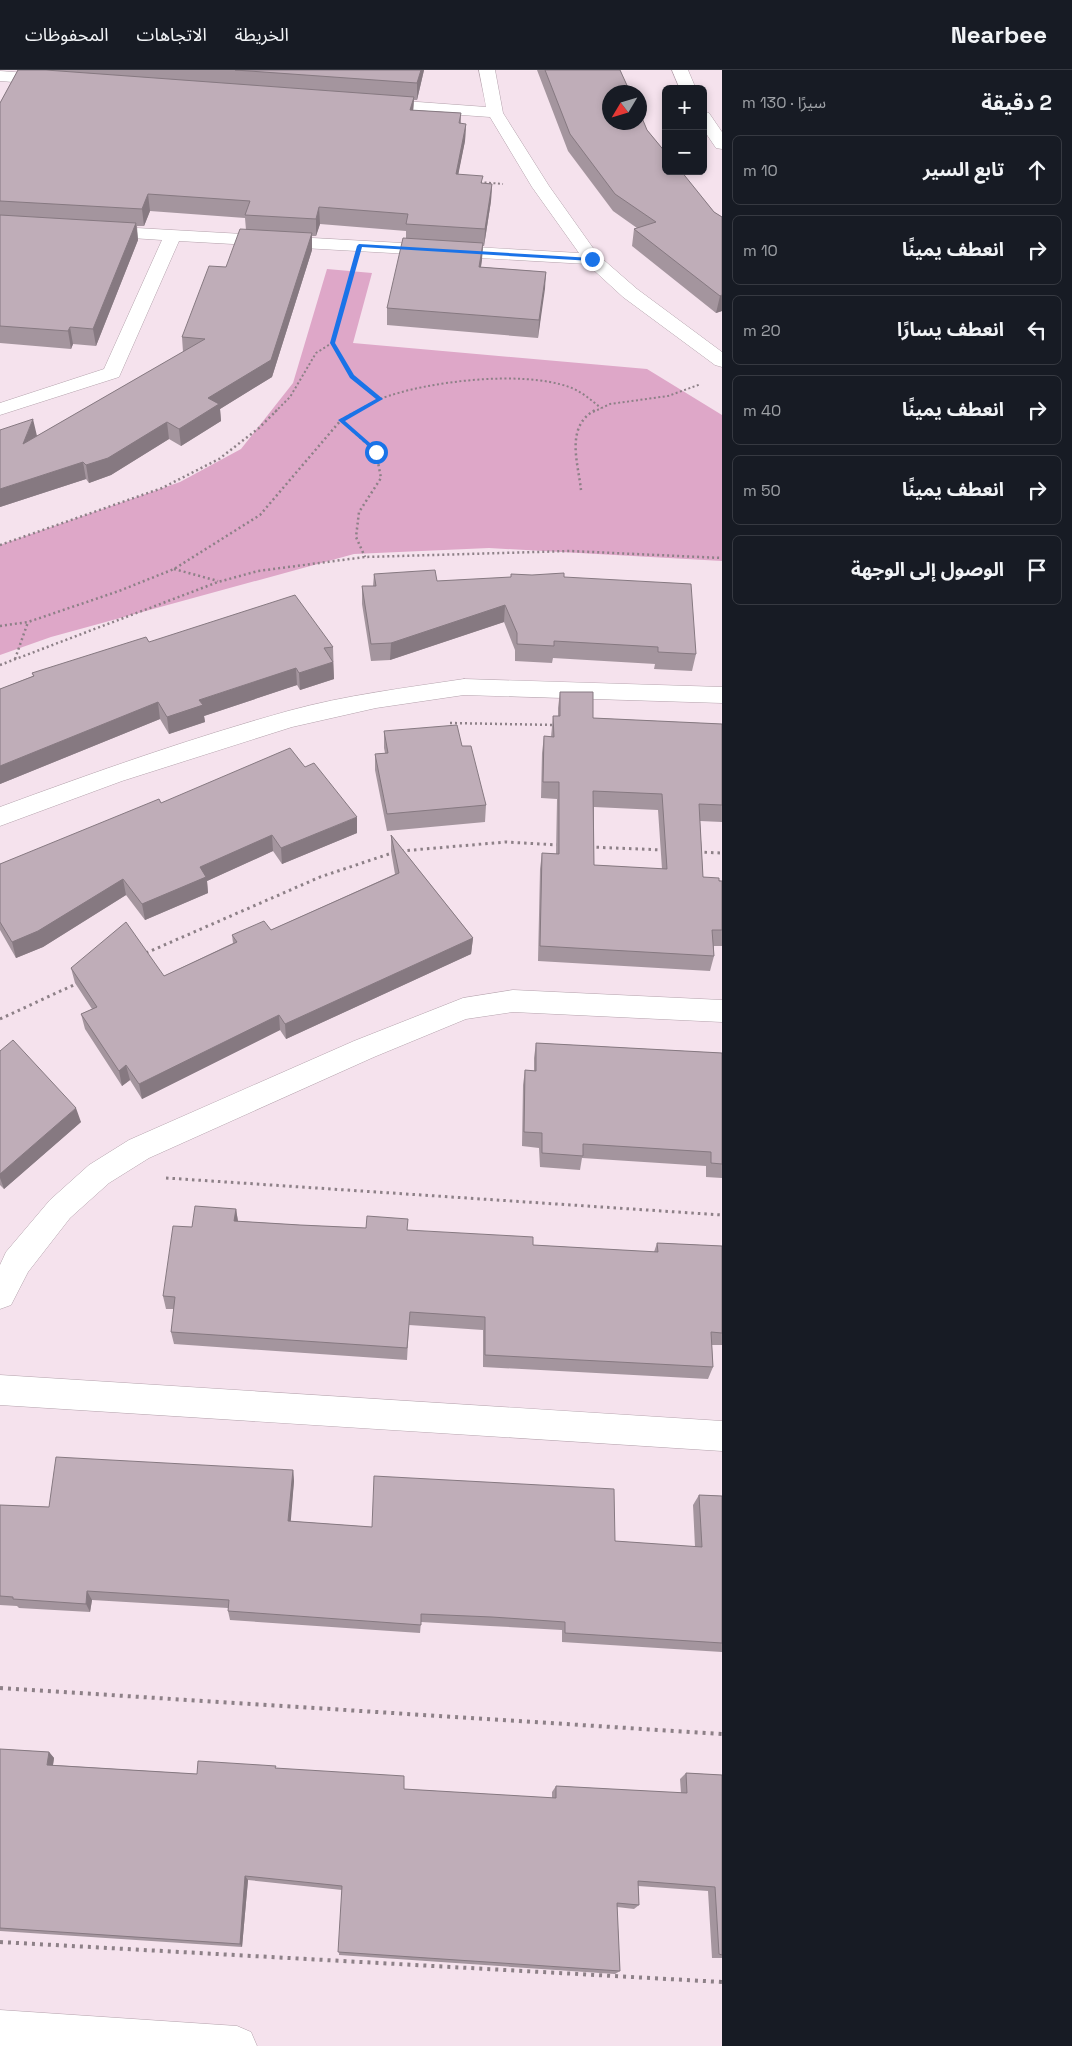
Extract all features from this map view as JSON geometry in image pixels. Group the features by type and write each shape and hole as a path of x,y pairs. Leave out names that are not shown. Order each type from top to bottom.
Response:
{"street":[{"path":"487,70 495,113 541,187 592,259 630,293 722,361"},
{"path":"680,70 686,85"},
{"path":"0,76 69,81"},
{"path":"357,103 495,113"},
{"path":"707,122 722,144"},
{"path":"86,230 592,259"},
{"path":"0,410 112,373 173,235"},
{"path":"0,816 113,775 281,722 376,700 464,688 722,695"},
{"path":"0,1295 17,1262 60,1209 99,1174 139,1149 364,1049 463,1009 514,1001 722,1011"},
{"path":"0,1390 722,1436"},
{"path":"0,2029 237,2046"}],"path":[{"path":"472,182 541,187"},
{"path":"0,545 162,488 219,459 259,428 290,397 316,354 332,343 359,246"},
{"path":"332,343 352,376 380,399"},
{"path":"0,626 28,622 119,591 174,569 260,515 341,420 380,399 426,386 482,380 531,380 569,387 587,397 601,408"},
{"path":"581,490 576,432 584,417 601,408 628,400 658,398 704,383"},
{"path":"341,420 376,452 381,478 359,512 356,537 365,557"},
{"path":"0,665 218,582 258,571 365,557 570,551 722,558"},
{"path":"174,569 218,582"},
{"path":"15,659 28,622"},
{"path":"446,723 564,725"},
{"path":"140,956 320,878 397,852 506,842 565,845"},
{"path":"585,846 673,850"},
{"path":"693,852 722,853"},
{"path":"0,1019 14,1011 86,980"},
{"path":"99,1174 722,1215"},
{"path":"0,1688 722,1734"},
{"path":"0,1942 722,1982"}],"shaded area":[{"path":"327,269 372,273 353,343 647,369 722,415 722,561 489,548 354,554 51,637 0,655 0,545 180,482 241,449 293,383"}],"building":[{"path":"18,70 46,70 414,97 410,110 461,113 459,123 466,124 456,174 483,176 481,183 492,184 485,229 406,224 408,214 319,207 316,219 245,215 250,201 148,194 142,209 0,201 0,103"},
{"path":"235,70 421,70 417,83"},
{"path":"545,70 620,70 627,85 602,85 602,130 647,130 662,148 662,175 684,175 714,212 722,217 722,295 720,296 634,229 656,222 615,194 570,134"},
{"path":"0,215 136,223 93,329 70,327 68,331 0,326"},
{"path":"240,229 312,233 271,360 208,398 219,404 179,429 167,422 108,458 86,465 83,462 0,489 0,430 33,419 23,444 205,339 182,337 209,266 226,267"},
{"path":"403,238 483,243 479,267 546,272 539,320 387,308"},
{"path":"435,570 437,581 511,577 511,574 564,573 564,577 691,584 696,654 658,652 658,647 554,641 554,646 517,644 517,633 505,605 391,643 371,644 362,586 376,586 374,574"},
{"path":"295,595 333,647 324,648 333,662 299,673 296,668 199,700 203,705 167,717 158,702 0,766 0,689 34,676 32,673 146,637 149,642"},
{"path":"560,692 593,692 593,718 722,724 722,805 699,804 703,877 719,878 719,881 722,881 722,930 712,930 714,956 540,946 542,853 559,854 559,782 543,782 544,736 554,737 553,716 560,716","holes":["593,791 662,794 667,869 594,865"]},
{"path":"457,725 462,746 471,746 486,805 387,814 375,754 388,753 384,731"},
{"path":"290,748 305,767 314,763 357,817 281,848 272,835 200,867 206,877 142,904 123,879 38,931 12,942 0,922 0,864 159,799 161,803"},
{"path":"391,835 473,938 285,1024 279,1015 139,1084 126,1065 119,1071 81,1014 97,1007 71,968 126,922 164,976 237,942 232,935 264,921 271,930 399,873"},
{"path":"13,1040 76,1108 0,1174 0,1051"},
{"path":"536,1043 722,1053 722,1164 711,1163 711,1152 583,1144 583,1156 542,1153 542,1133 524,1132 525,1070 536,1071"},
{"path":"195,1206 236,1209 234,1221 366,1228 367,1216 408,1219 407,1230 533,1237 533,1245 658,1252 657,1243 722,1246 722,1333 711,1332 713,1367 485,1355 485,1317 410,1312 407,1348 171,1332 175,1297 163,1296 173,1226 192,1227"},
{"path":"56,1457 293,1470 288,1521 372,1527 374,1476 614,1489 615,1541 702,1547 699,1495 722,1496 722,1643 565,1633 565,1622 492,1617 421,1614 421,1625 228,1611 229,1600 87,1591 86,1604 13,1599 13,1597 0,1596 0,1505 49,1507"},
{"path":"0,1749 49,1752 47,1765 197,1774 198,1761 276,1766 275,1768 404,1776 404,1789 556,1798 556,1786 687,1793 686,1773 722,1775 722,1955 719,1954 715,1887 638,1881 639,1905 617,1903 620,1971 338,1952 342,1886 245,1876 240,1944 0,1928"}],"route":[{"path":"376,452 341,420 380,399 352,376 332,343 359,246 592,259"}]}
